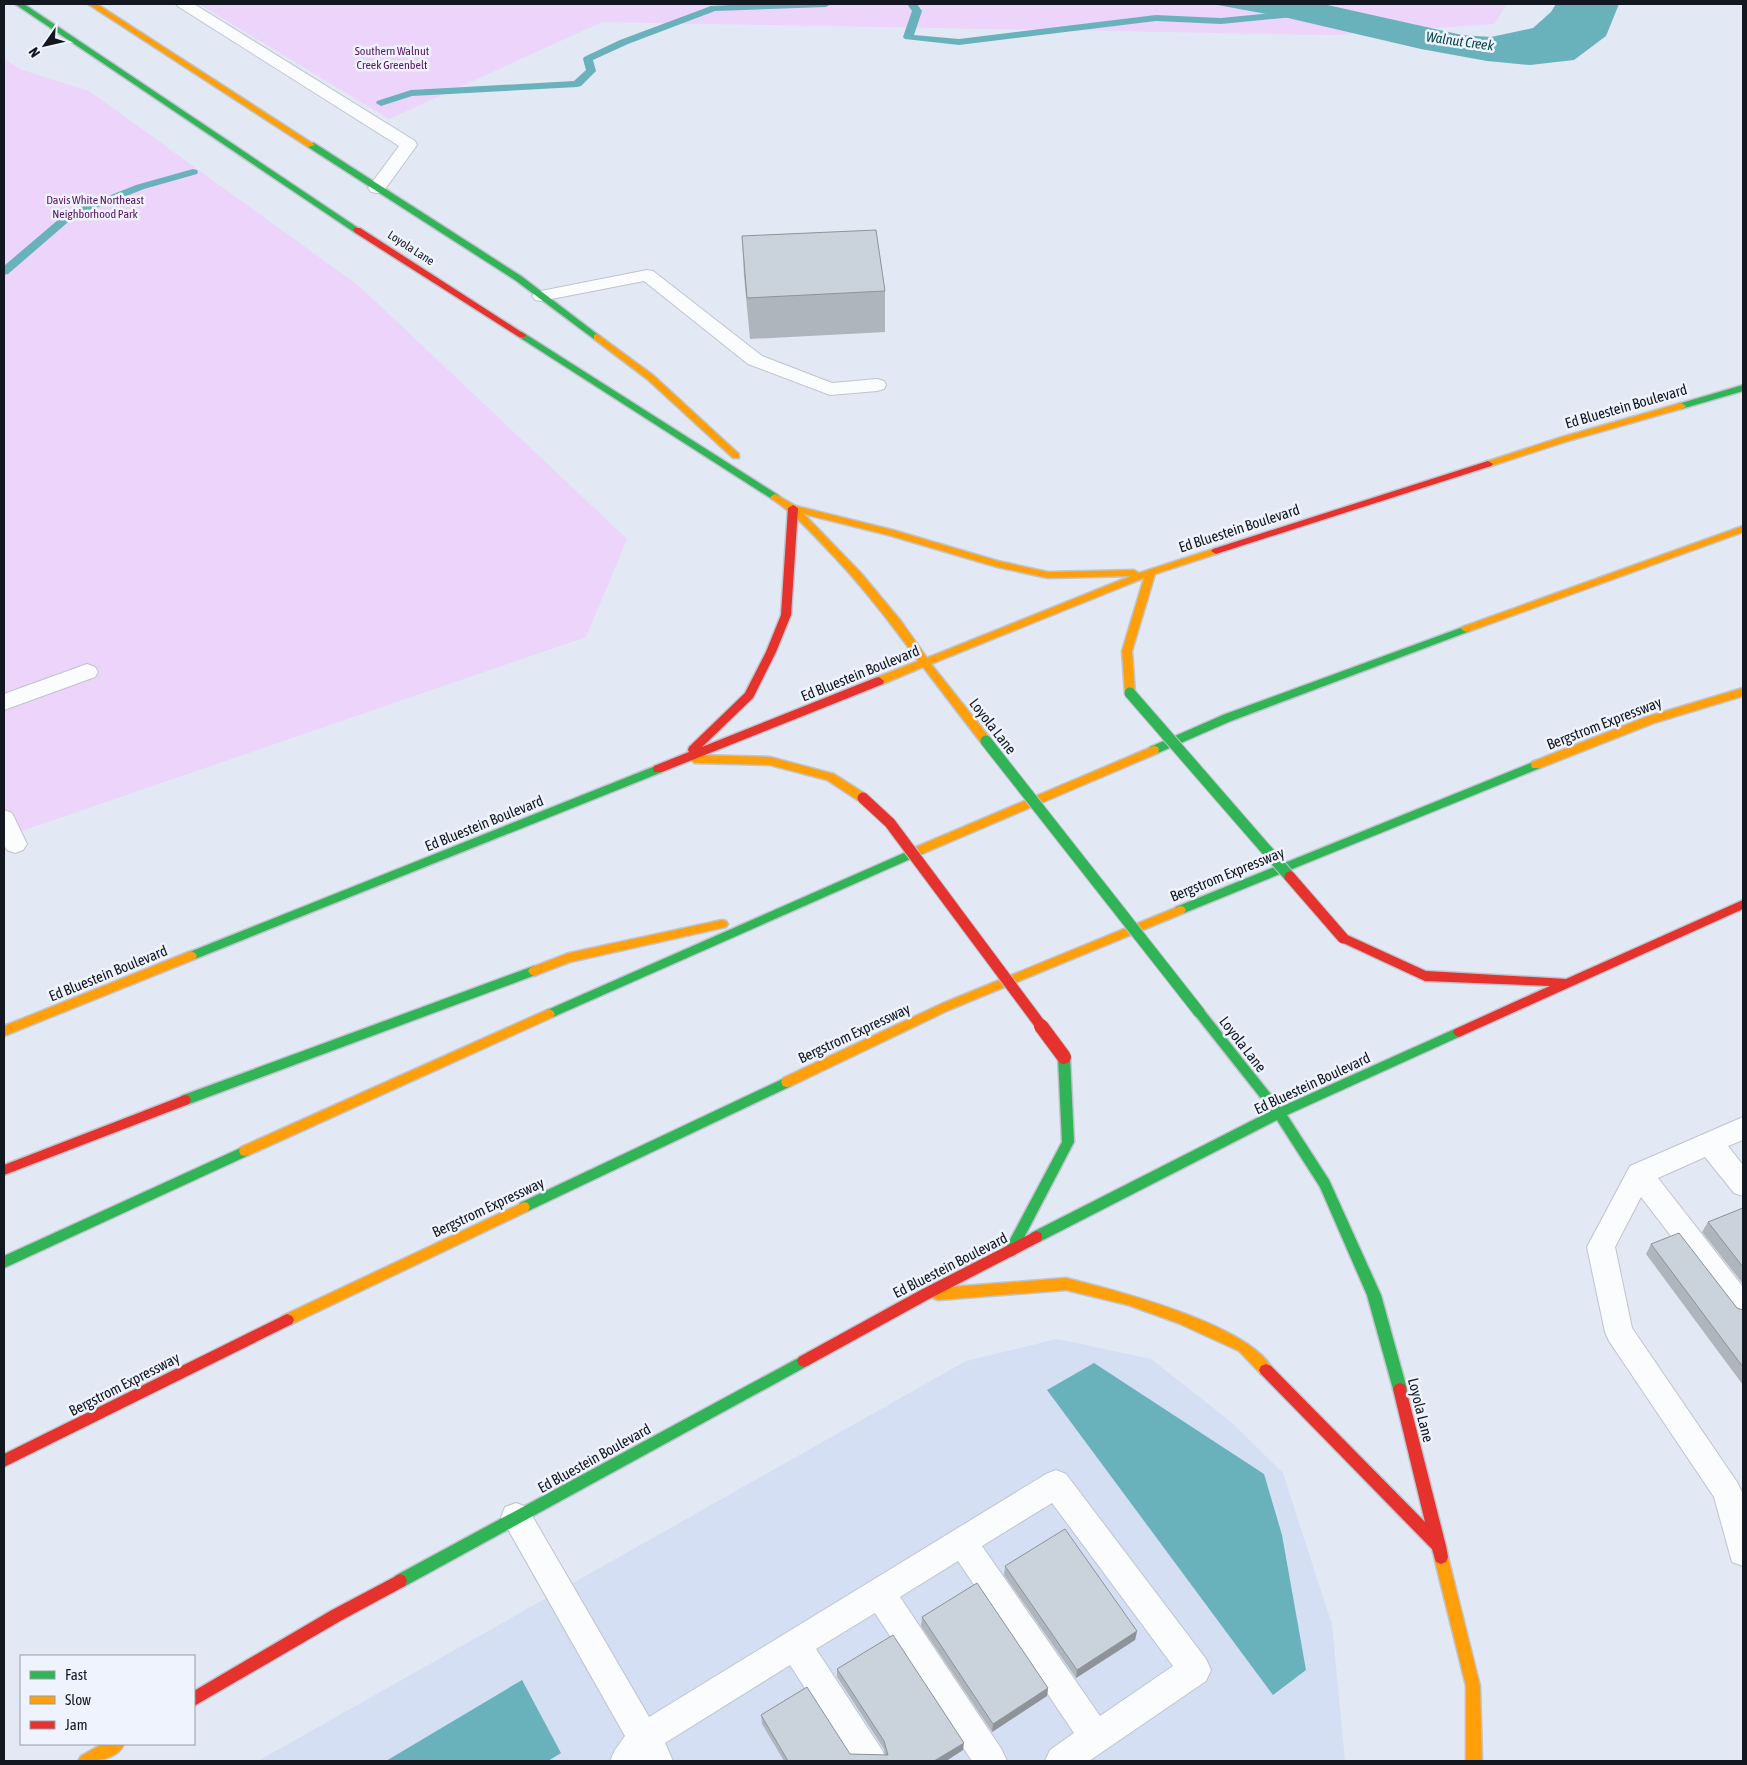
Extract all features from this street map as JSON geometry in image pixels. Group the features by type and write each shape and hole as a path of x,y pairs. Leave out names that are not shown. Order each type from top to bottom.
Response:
{"main road":[{"name":"Loyola Lane","path":"19,4 302,194 793,508"},
{"name":"Loyola Lane","path":"92,4 518,278 650,377 793,508 858,575 897,623 924,663 1279,1113 1325,1184 1374,1295 1439,1546 1473,1686 1474,1761"},
{"name":"Ed Bluestein Boulevard","path":"4,1031 1152,572 1565,439 1743,388"},
{"path":"684,759 749,695 771,652 786,615 793,508 890,532 997,564 1048,575 1152,572 1127,651 1130,693 1343,938 1424,976 1570,982"},
{"path":"4,1262 180,1180 779,911 1227,718 1602,579 1743,529"},
{"name":"Bergstrom Expressway","path":"4,1461 320,1303 945,1007 1425,809 1650,720 1743,692"},
{"path":"684,759 770,761 830,777 863,798 890,823 1064,1057 1068,1142 1010,1251"},
{"name":"Ed Bluestein Boulevard","path":"195,1697 337,1615 924,1295 1279,1113 1743,904"},
{"path":"4,1170 191,1098 569,958 779,911"},
{"path":"924,1295 1066,1284 1138,1302 1183,1319 1244,1347 1439,1546"},
{"path":"86,1761 114,1745"}],"lane":[{"path":"184,4 409,145 377,188"},
{"path":"541,296 646,276 755,360 830,389 877,385"},
{"path":"4,702 87,672"},
{"path":"4,819 15,844"},
{"path":"1743,1128 1639,1174 1601,1247 1618,1332 1735,1488 1743,1552"},
{"path":"1710,1144 1743,1185"},
{"path":"1639,1174 1743,1308"},
{"path":"516,1517 642,1754 796,1645 1056,1484 1195,1670 1061,1761"},
{"path":"962,1542 1096,1738"},
{"path":"880,1593 991,1761"},
{"path":"796,1645 871,1761"}],"shaded area":[{"path":"1057,1339 1151,1359 1231,1422 1283,1473 1332,1625 1345,1761 258,1761 966,1361"}],"green space":[{"name":"Southern Walnut Creek Greenbelt","path":"199,4 1507,4 1494,24 1332,35 602,22 389,119"},
{"name":"Davis White Northeast Neighborhood Park","path":"4,59 22,70 89,91 359,286 627,539 586,637 4,837"}],"water":[{"name":"Walnut Creek","path":"1212,4 1323,4 1462,35 1491,37 1533,28 1551,12 1556,4 1619,4 1606,36 1574,60 1530,65 1487,61 1421,49 1288,18"},
{"path":"1094,1363 1264,1474 1282,1535 1306,1670 1273,1695 1047,1390"},
{"path":"522,1680 561,1753 548,1761 386,1761"}],"building":[{"path":"876,230 885,291 747,298 742,236"},
{"path":"1743,1208 1743,1267 1708,1222"},
{"path":"1679,1233 1737,1308 1743,1310 1743,1367 1651,1244"},
{"path":"1065,1529 1137,1631 1077,1670 1005,1566"},
{"path":"977,1583 1048,1688 993,1724 922,1617"},
{"path":"893,1635 964,1743 934,1761 788,1761 761,1715 807,1687 850,1754 888,1755 884,1741 837,1669"}],"waterway":[{"path":"381,103 411,93 577,84 591,71 588,59 624,42 714,8 826,4"},
{"path":"912,4 917,11 908,37 959,42 1156,18 1221,21 1294,14"},
{"path":"4,272 70,215 140,187 193,172"}],"traffic: fast":[{"path":"19,4 357,230"},
{"path":"311,145 518,278 597,337"},
{"path":"522,335 775,497"},
{"path":"1681,406 1743,388"},
{"path":"1154,750 1227,718 1466,629"},
{"path":"1130,693 1290,877"},
{"path":"986,741 1199,1012"},
{"path":"1180,910 1536,765"},
{"path":"191,956 658,769"},
{"path":"549,1014 920,850"},
{"path":"185,1100 534,971"},
{"path":"1199,1012 1279,1113 1325,1184 1374,1295 1400,1389"},
{"path":"1036,1237 1279,1113 1459,1032"},
{"path":"1010,1251 1068,1142 1064,1057"},
{"path":"524,1207 787,1082"},
{"path":"4,1262 245,1151"},
{"path":"400,1581 804,1361"}],"traffic: slow":[{"path":"92,4 311,145"},
{"path":"597,337 650,377 736,456"},
{"path":"1488,464 1565,439 1681,406"},
{"path":"775,497 793,508 890,532 997,564 1048,575 1134,573"},
{"path":"792,507 858,575 897,623 925,663 986,741"},
{"path":"1466,629 1743,529"},
{"path":"879,681 1151,572 1216,551"},
{"path":"1130,693 1127,651 1151,572"},
{"path":"1536,765 1650,720 1743,692"},
{"path":"920,850 1154,750"},
{"path":"695,759 770,761 830,777 863,798"},
{"path":"787,1082 945,1007 1180,910"},
{"path":"534,971 569,958 722,924"},
{"path":"4,1031 191,956"},
{"path":"245,1151 549,1014"},
{"path":"287,1320 524,1207"},
{"path":"938,1294 1066,1284 1128,1299 1183,1319 1244,1347 1266,1370"},
{"path":"1441,1557 1473,1686 1474,1761"},
{"path":"86,1761 114,1745"}],"traffic: jam":[{"path":"357,230 522,335"},
{"path":"1216,551 1488,464"},
{"path":"693,750 749,695 771,652 786,615 793,508"},
{"path":"658,769 879,681"},
{"path":"863,798 890,823 1064,1057"},
{"path":"1290,877 1343,938"},
{"path":"1459,1032 1743,904"},
{"path":"1343,938 1425,976 1563,982"},
{"path":"4,1170 185,1100"},
{"path":"804,1361 924,1295 1036,1237"},
{"path":"4,1461 287,1320"},
{"path":"1266,1370 1439,1546"},
{"path":"1400,1389 1441,1557"},
{"path":"195,1698 337,1615 400,1581"}]}
